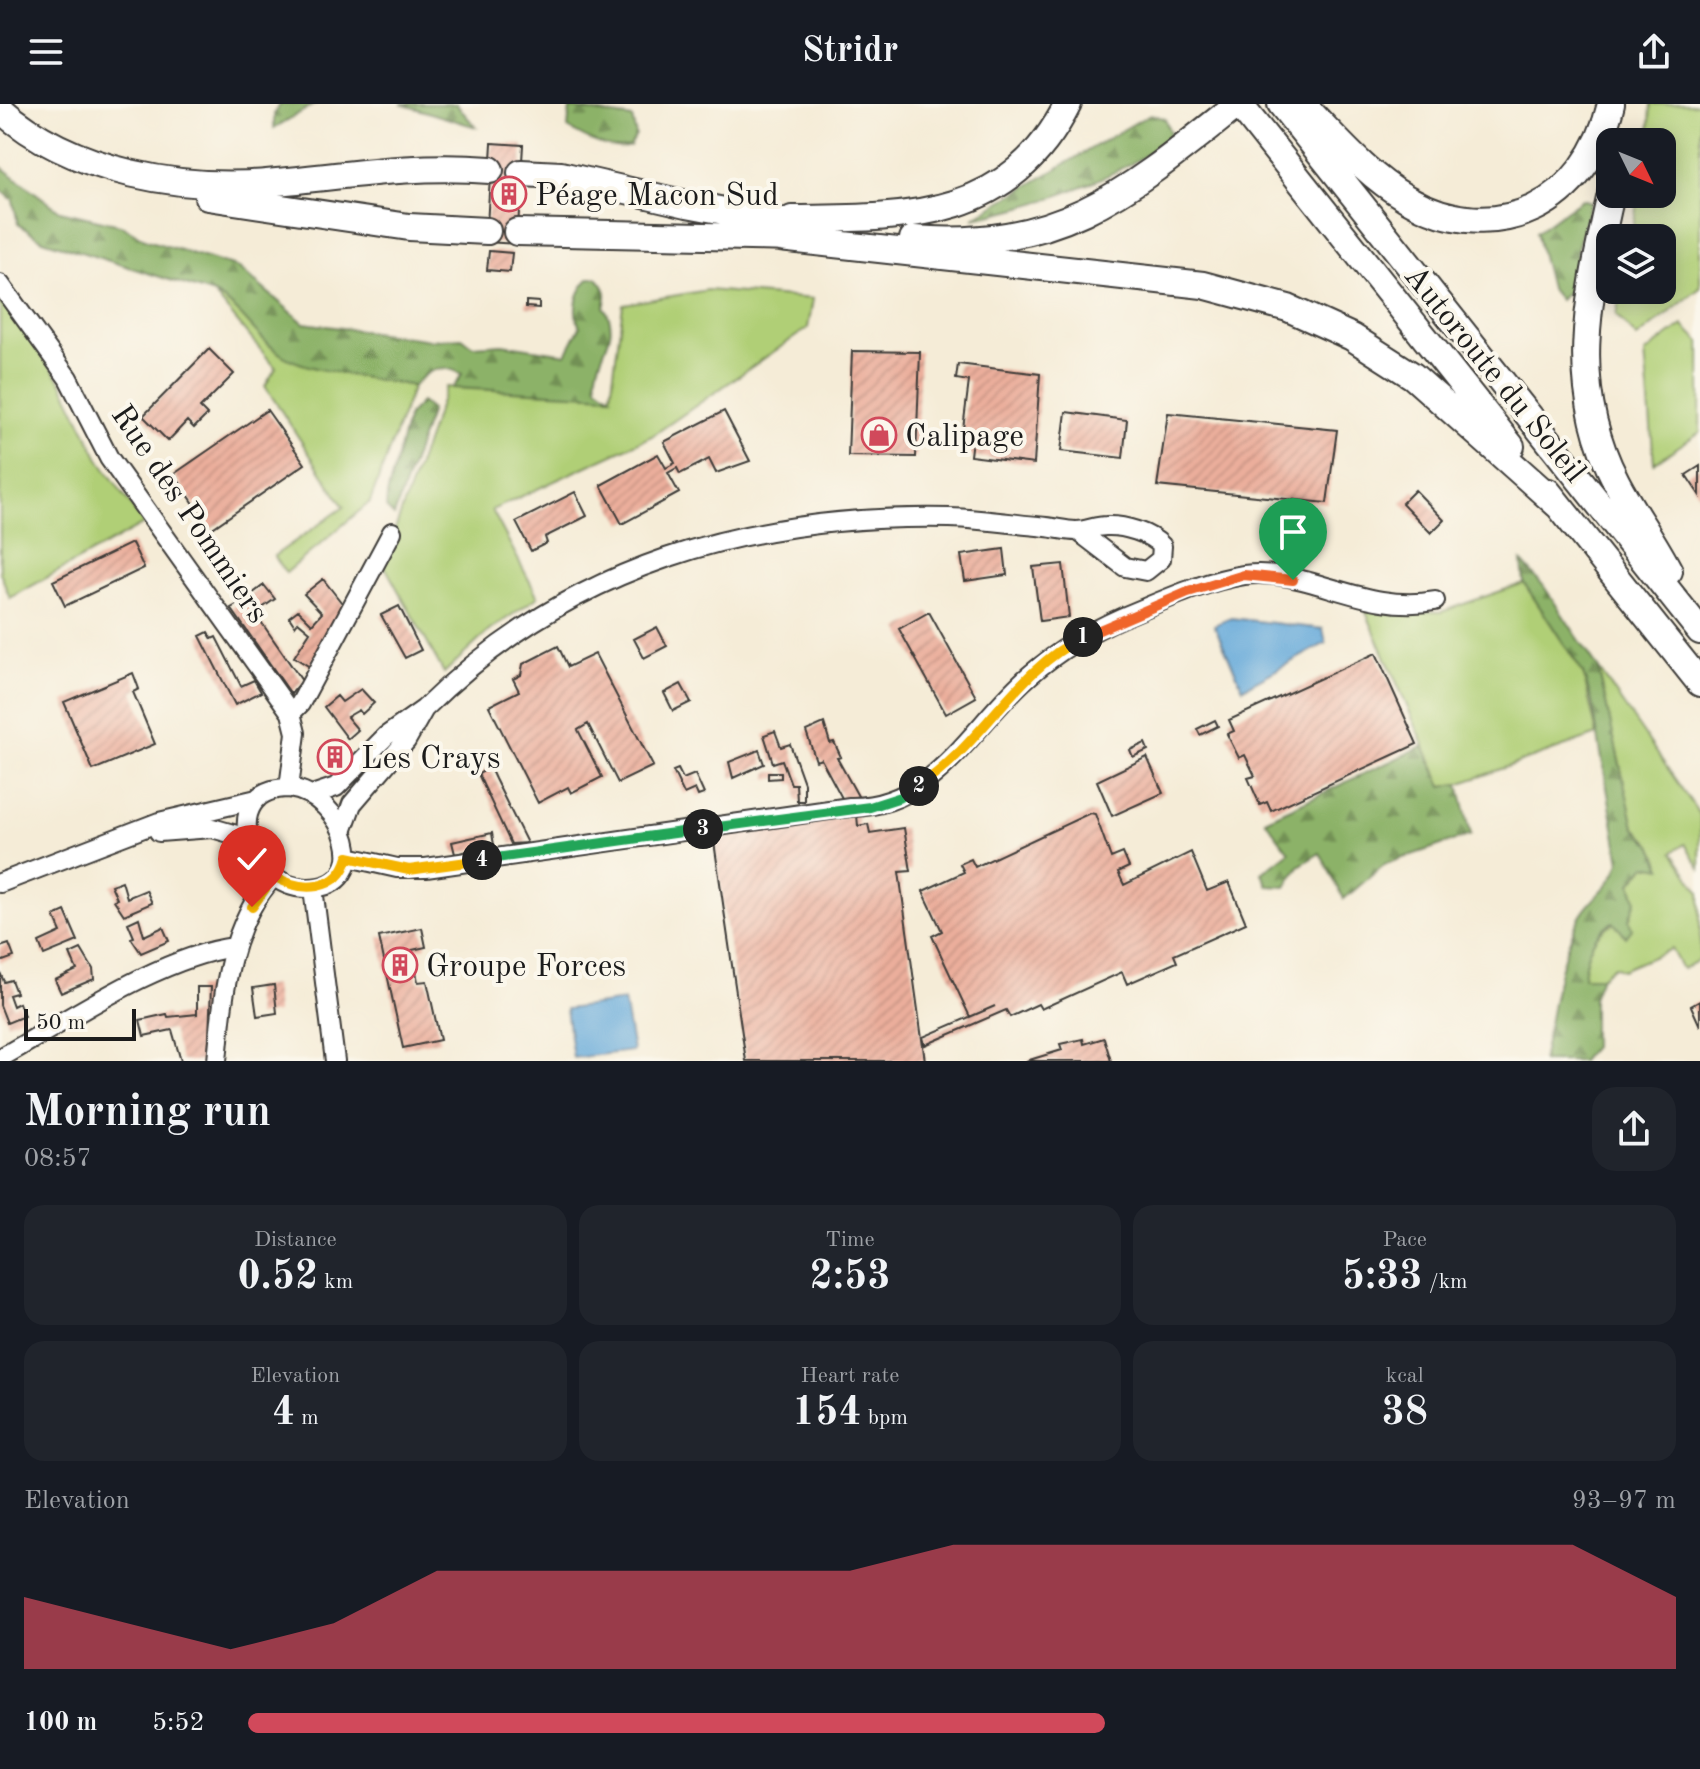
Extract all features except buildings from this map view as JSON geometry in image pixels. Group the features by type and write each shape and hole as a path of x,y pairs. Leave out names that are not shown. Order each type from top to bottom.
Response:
{"highway":[{"path":"15,104 89,159"},
{"path":"774,229 892,217 963,202 992,189 1028,161 1049,137 1068,104"},
{"path":"517,232 774,229 960,242 1015,236 1049,227 1121,194 1239,104"},
{"name":"Autoroute du Soleil","path":"1239,104 1700,683"},
{"name":"Autoroute du Soleil","path":"1282,104 1700,631"},
{"path":"1302,104 1368,171 1407,199 1454,217 1488,220 1524,213 1565,189 1592,156 1611,104"},
{"path":"1617,104 1618,128"},
{"path":"0,109 49,144 139,174 227,184 276,183 425,166 490,170"},
{"path":"0,124 72,167 137,188 409,227 487,231"},
{"path":"521,173 561,175 774,229 1203,285 1288,308 1352,337 1413,376 1558,505"},
{"path":"1608,208 1588,308 1586,386 1591,415 1616,481 1665,562 1700,631"}],"street":[{"name":"Rue des Pommiers","path":"0,284 68,378 109,458 291,713"},
{"path":"312,795 336,787 386,736 424,709 484,654 552,608 649,563 709,544 831,521 953,518 1078,531"},
{"path":"289,788 296,733 291,713 300,704 392,532"},
{"path":"348,857 397,868 434,868 850,807 870,807 901,797 924,783 967,744 1028,677 1077,640 1188,592 1244,575 1293,580 1382,604 1435,601"},
{"path":"343,829 352,804 406,741 424,709"},
{"path":"0,883 159,822 257,799 272,790 289,788 312,795 331,810 343,829 348,857 336,876 315,897"},
{"path":"257,799 248,815 247,838 256,858 274,876 315,897"},
{"path":"125,837 197,827 225,830 247,838"},
{"path":"217,1061 234,947 252,907 274,876"},
{"path":"315,897 335,1061"},
{"path":"0,1058 172,966 213,950 234,947"}],"green space":[{"path":"280,104 315,104 274,128 274,114"},
{"path":"401,104 456,104 476,127"},
{"path":"1651,104 1700,104 1700,288 1637,338 1616,315 1618,304 1676,304 1676,224 1634,224 1636,208 1676,208 1676,128 1650,128"},
{"path":"570,108 632,118 636,135 630,146 623,147 606,146 590,140 568,128"},
{"path":"1150,114 1165,119 1172,139 1126,166 1077,189 1026,206 973,218"},
{"path":"0,166 60,211 120,225 147,240 239,268 304,323 431,340 462,338 473,346 502,344 566,354 580,327 576,314 579,295 590,278 597,278 606,292 604,307 611,328 599,365 597,386 611,396 453,388 462,374 441,368 424,375 413,386 324,370 291,360 270,346 232,307 214,294 43,240 18,224 13,200 0,189"},
{"path":"1582,199 1591,202 1576,252 1583,276 1560,300 1550,288 1536,232"},
{"path":"708,290 813,299 808,328 652,436 492,510 538,597 490,630 444,673 383,563 446,387 611,395 623,304"},
{"path":"214,294 227,301 300,363 413,386 370,502 286,573 274,556 344,507 265,386 276,368"},
{"path":"0,295 62,383 100,461 144,524 10,598 0,572"},
{"path":"1683,325 1700,342 1700,432 1654,463 1645,353"},
{"path":"421,402 431,410 394,516 386,508 387,495 408,416"},
{"path":"1522,562 1543,585 1598,668 1634,827 1652,845 1662,868 1646,865 1631,883 1636,900 1629,920 1632,929 1626,937 1613,922 1600,932 1591,945 1583,977 1601,977 1593,998 1593,1047 1581,1061 1542,1061 1556,988 1572,933 1620,862 1592,702 1583,673 1524,583"},
{"path":"1524,583 1583,673 1597,735 1459,784 1442,786 1365,610 1441,612"},
{"path":"1598,668 1700,815 1700,868 1685,844 1673,852 1700,893 1700,960 1682,969 1671,949 1622,970 1614,966 1601,977 1582,978 1595,939 1608,926 1629,920 1636,900 1631,883 1646,865 1662,867 1652,845 1634,827"},
{"path":"1423,746 1442,786 1459,784 1471,835 1385,864 1344,899 1320,853 1299,866 1286,887 1268,886 1262,873 1289,852 1265,820"}],"water":[{"path":"1231,618 1323,629 1326,643 1243,688 1214,625"},
{"path":"624,1001 633,1051 573,1058 566,1009"}],"place":[{"name":"Péage Macon Sud","path":"509,194"},
{"name":"Calipage","path":"879,435"},
{"name":"Les Crays","path":"335,757"},
{"name":"Groupe Forces","path":"400,965"}],"route":[{"path":"252,907 274,876 296,887 313,888 330,882 342,870 348,857 409,870 443,867 850,807 870,807 901,797 924,783 967,744 1028,677 1077,640 1121,618 1188,592 1244,575 1293,580"}]}
